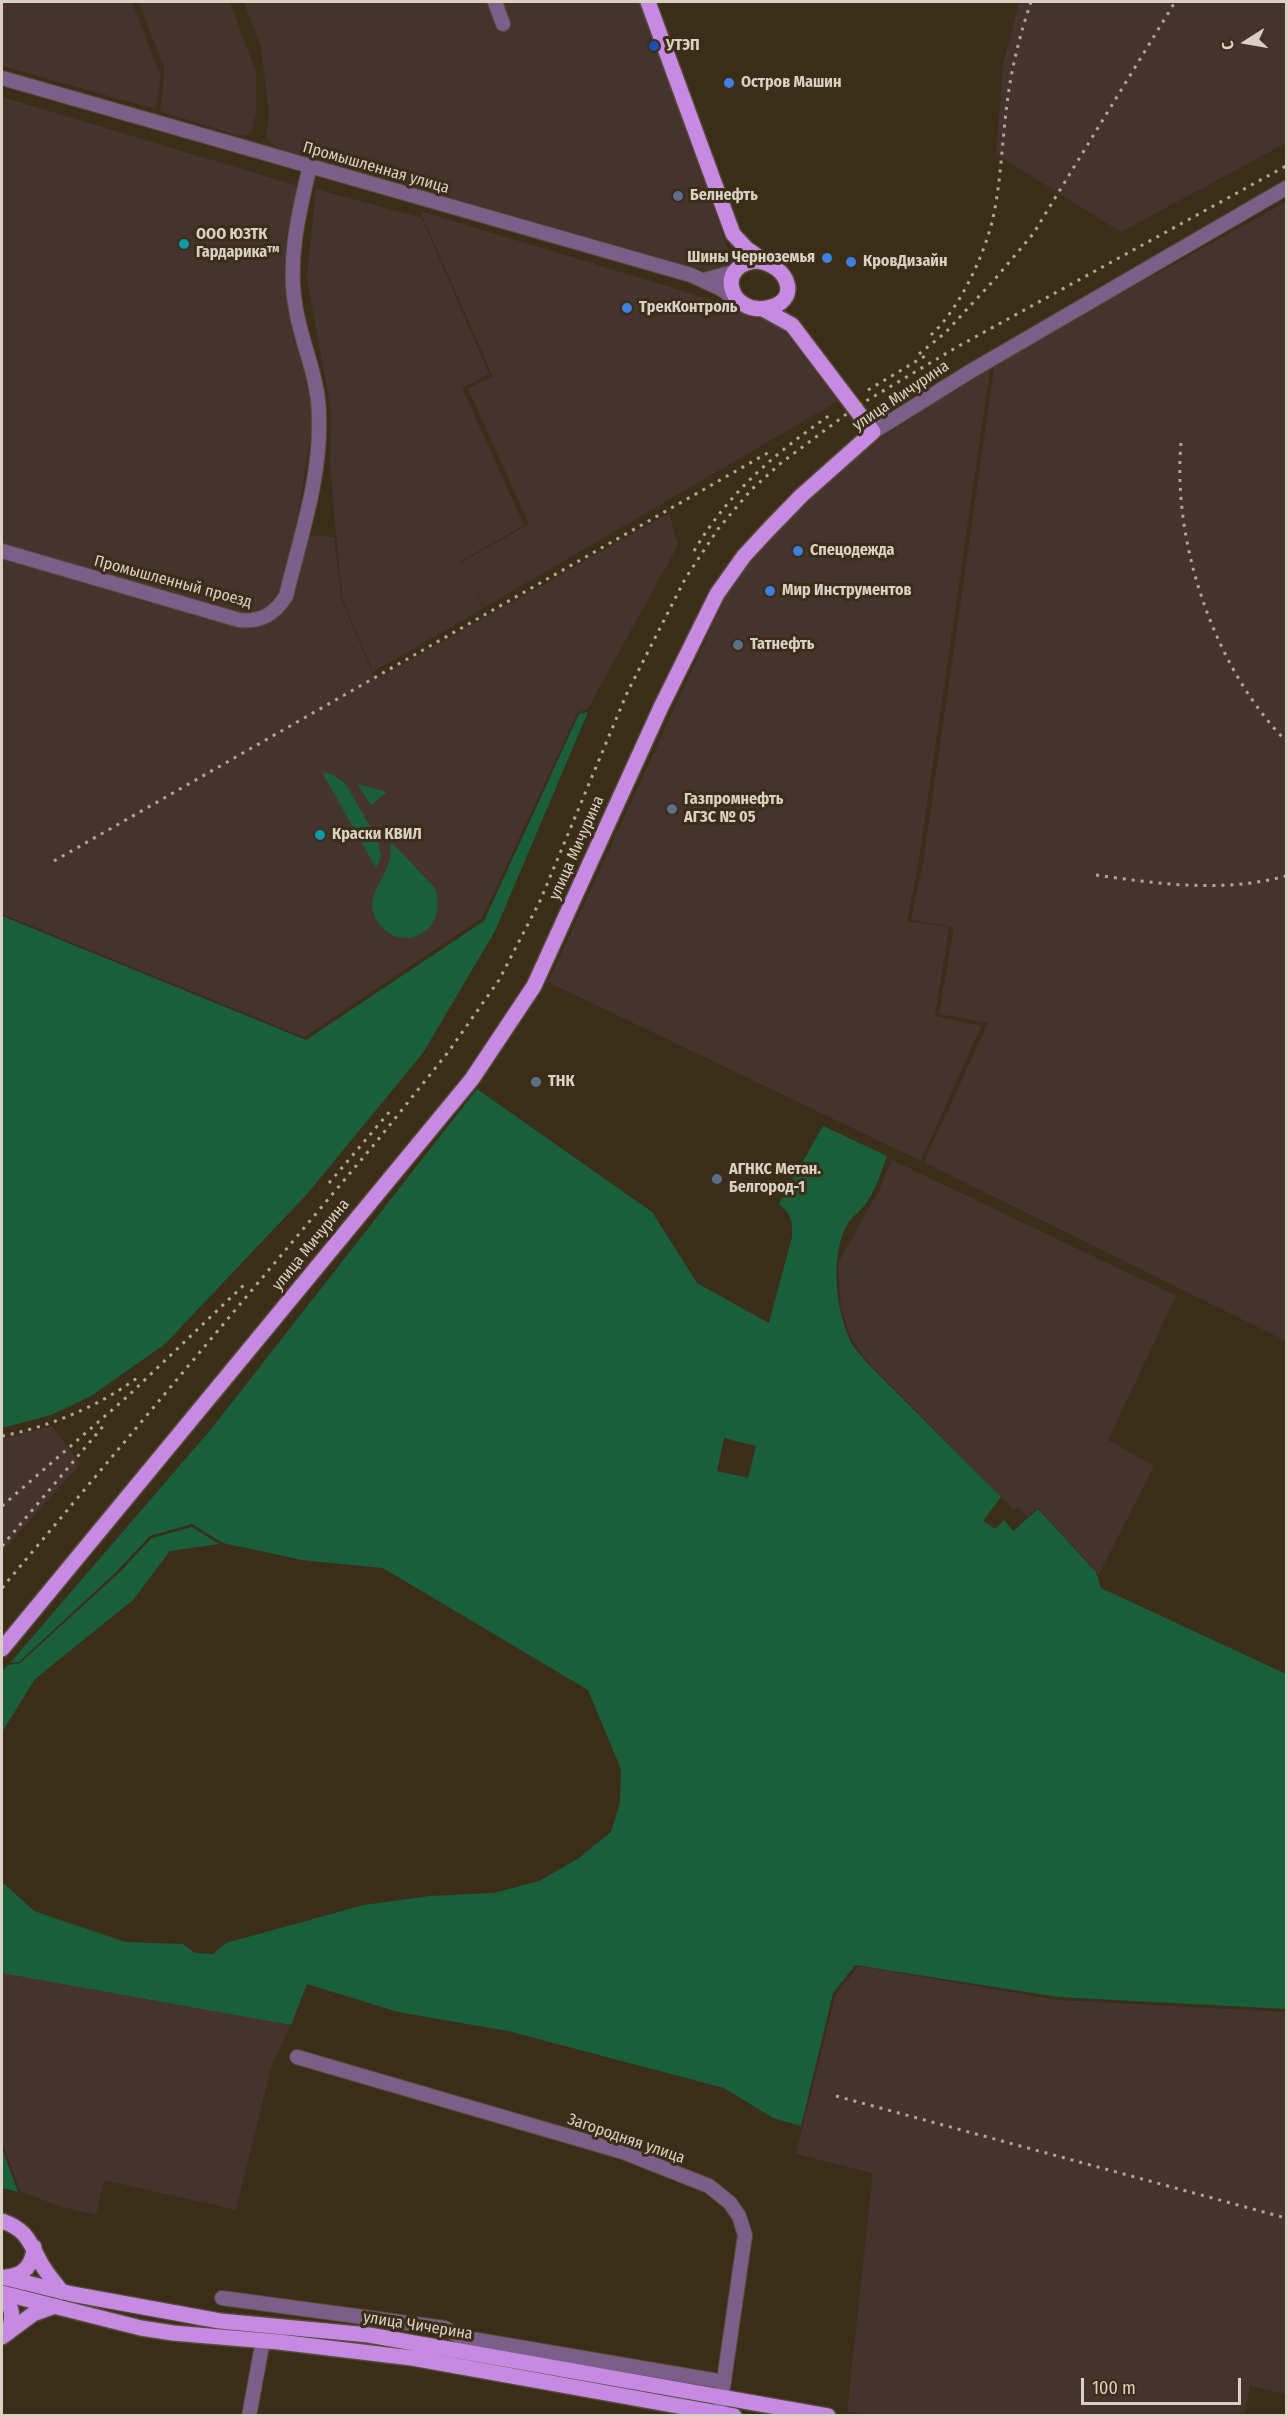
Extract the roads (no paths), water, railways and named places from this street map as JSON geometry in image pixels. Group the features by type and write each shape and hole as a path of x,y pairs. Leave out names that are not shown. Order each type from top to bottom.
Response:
{"main road":[{"path":"648,2 733,234 734,271 731,284 733,294 743,304 762,309 792,325"},
{"path":"733,234 747,249 767,263"},
{"path":"734,271 744,263 751,261 776,266 785,276 788,287 785,296 777,306 762,309"},
{"path":"785,296 792,325 873,432"},
{"name":"улица Мичурина","path":"2,1649 472,1079 534,986 661,707 717,594 744,556 768,529 801,496 873,432"},
{"path":"2,2221 23,2231 34,2247 58,2299 5,2335"},
{"path":"2,2277 16,2276 27,2269 33,2258 34,2247"},
{"name":"улица Чичерина","path":"2,2277 141,2328 412,2358 727,2414"},
{"path":"2,2294 9,2303 12,2314 5,2335"},
{"name":"улица Чичерина","path":"2,2294 58,2299 220,2321 369,2335 723,2390 828,2415"}],"street":[{"path":"495,2 503,24"},
{"name":"Промышленная улица","path":"2,78 704,280 737,300"},
{"name":"Промышленный проезд","path":"2,551 239,620 252,621 266,618 278,609 286,596 310,502 320,419 318,394 296,314 292,274 294,234 310,166"},
{"name":"улица Мичурина","path":"873,432 971,370 1287,188"},
{"path":"704,280 734,271"},
{"name":"Загородняя улица","path":"297,2057 623,2152 709,2186 730,2203 739,2216 745,2235 723,2390 727,2414"},
{"path":"222,2298 445,2328 460,2337 723,2390"},
{"path":"249,2415 263,2340"}],"railway":[{"path":"931,335 942,324 961,296 977,265 989,233 998,190 1011,78 1031,2"},
{"path":"919,354 945,333 1033,234 1175,2"},
{"path":"2,1588 377,1141 449,1051 499,980 540,901 627,693 685,579 718,529 751,490 781,463 856,407 957,347 1286,166"},
{"path":"868,390 930,353"},
{"path":"694,551 722,510 754,475 790,444 830,415"},
{"path":"1181,443 1180,482 1184,522 1192,562 1204,602 1219,641 1238,678 1261,712 1286,741"},
{"path":"54,861 771,451"},
{"path":"1096,875 1168,884 1215,886 1286,876"},
{"path":"329,1183 391,1110"},
{"path":"2,1506 128,1396 247,1282"},
{"path":"2,1436 72,1415 106,1398 137,1378"},
{"path":"2,1546 105,1424"},
{"path":"836,2096 1286,2218"}],"place":[{"name":"УТЭП","path":"654,46"},
{"name":"Остров Машин","path":"729,83"},
{"name":"Белнефть","path":"678,196"},
{"name":"ООО ЮЗТК Гардарика™","path":"184,244"},
{"name":"Шины Черноземья","path":"827,258"},
{"name":"КровДизайн","path":"851,262"},
{"name":"ТрекКонтроль","path":"627,308"},
{"name":"Спецодежда","path":"798,551"},
{"name":"Мир Инструментов","path":"770,591"},
{"name":"Татнефть","path":"738,645"},
{"name":"Газпромнефть АГЗС № 05","path":"672,809"},
{"name":"Краски КВИЛ","path":"320,835"},
{"name":"ТНК","path":"536,1082"},
{"name":"АГНКС Метан. Белгород-1","path":"717,1179"}]}
